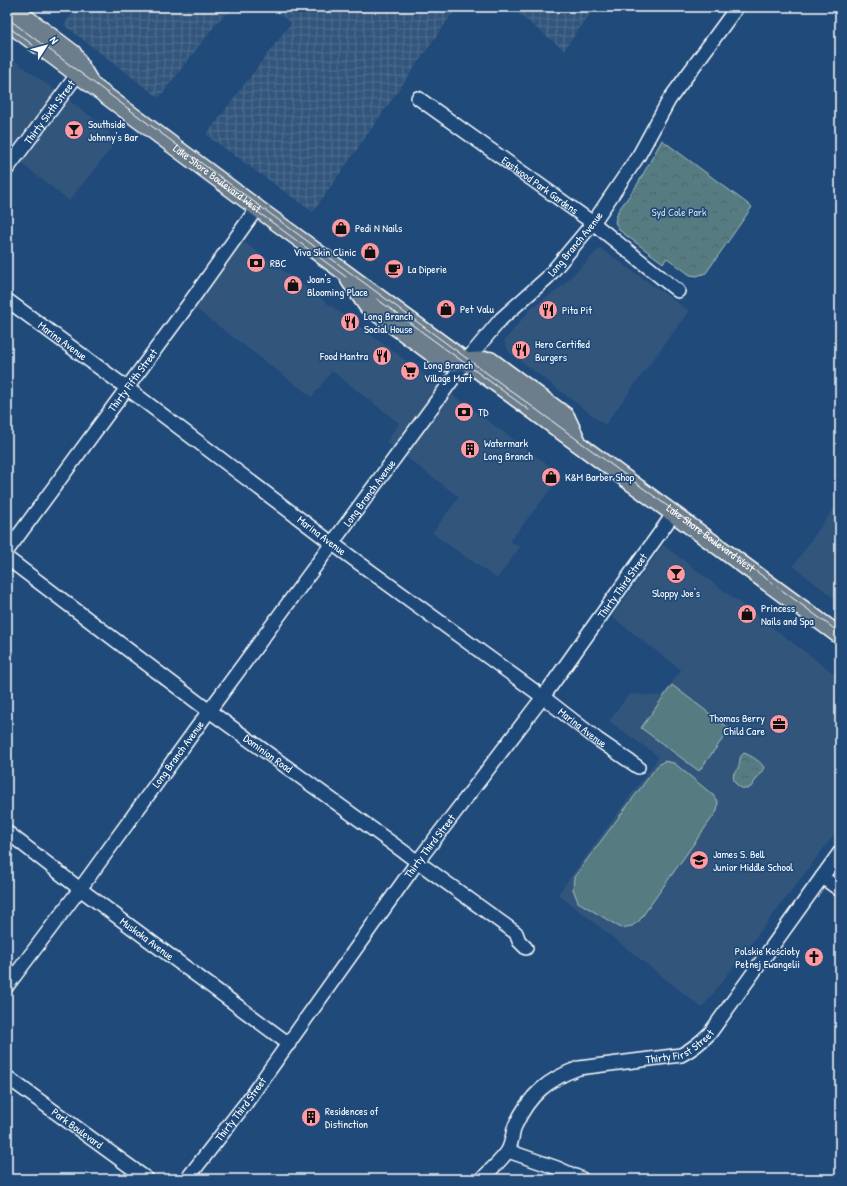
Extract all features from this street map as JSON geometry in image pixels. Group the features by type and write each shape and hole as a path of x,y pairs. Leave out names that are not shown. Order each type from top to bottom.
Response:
{"main road":[{"name":"Lake Shore Boulevard West","path":"12,7 73,53 93,86"},
{"name":"Lake Shore Boulevard West","path":"7,22 342,270 367,306 445,363 490,360 566,416 579,444 840,636"}],"street":[{"name":"Long Branch Avenue","path":"7,986 80,889 466,361 501,319 547,278 593,223 638,155 669,100 737,7"},
{"name":"Thirty Sixth Street","path":"7,169 78,75"},
{"name":"Eastwood Park Gardens","path":"418,98 593,223 678,291"},
{"name":"Thirty Fifth Street","path":"7,551 257,208"},
{"name":"Marina Avenue","path":"7,300 127,388 333,544 543,697 597,739 638,767"},
{"name":"Thirty Third Street","path":"186,1179 246,1103 418,861 543,697 674,513"},
{"name":"Dominion Road","path":"7,558 209,711 516,933 519,941 526,948"},
{"name":"Muskoka Avenue","path":"7,832 80,889 289,1044"},
{"name":"Thirty First Street","path":"482,1179 508,1151 514,1127 521,1113 540,1090 552,1080 579,1068 681,1055 702,1042 840,852"},
{"path":"822,878 840,890"},
{"name":"Park Boulevard","path":"7,1077 147,1179"},
{"path":"508,1151 557,1168 582,1179"}],"shaded area":[{"path":"77,7 237,7 219,20 159,98 64,25"},
{"path":"270,7 457,7 313,212 206,135 291,23"},
{"path":"510,7 595,7 564,50"},
{"path":"7,55 108,129 113,146 69,201 7,152"},
{"path":"237,237 562,475 510,541 520,547 497,579 432,533 459,497 386,442 399,423 332,371 312,397 188,303"},
{"path":"600,248 689,311 605,425 509,352 504,341 531,308 559,289"},
{"path":"834,508 840,512 840,603 793,566"},
{"name":"James S. Bell Junior Middle School","path":"663,545 840,678 840,827 702,1008 558,894 659,757 609,721 629,694 662,696 681,670 612,617"}],"green space":[{"name":"Syd Cole Park","path":"662,140 752,207 706,273 697,276 690,275 667,258 663,263 619,230 615,222 618,211 637,185"},
{"path":"672,685 730,729 699,771 641,728"},
{"path":"744,753 758,761 764,768 751,787 747,789 741,788 736,784 733,776 739,766 740,758"},
{"path":"664,761 674,763 713,795 718,802 717,811 639,921 632,926 621,928 578,902 573,889 574,877 657,766"}],"tram line":[{"path":"7,18 189,154 840,633"},
{"path":"7,26 33,45"},
{"path":"216,181 346,277"},
{"path":"377,299 529,410"}],"place":[{"name":"Southside Johnny's Bar","path":"74,130"},
{"name":"Pedi N Nails","path":"341,228"},
{"name":"Viva Skin Clinic","path":"370,252"},
{"name":"RBC","path":"256,263"},
{"name":"La Diperie","path":"394,269"},
{"name":"Joan's Blooming Place","path":"293,285"},
{"name":"Pet Valu","path":"446,309"},
{"name":"Pita Pit","path":"548,310"},
{"name":"Long Branch Social House","path":"350,322"},
{"name":"Hero Certified Burgers","path":"521,350"},
{"name":"Food Mantra","path":"382,356"},
{"name":"Long Branch Village Mart","path":"410,371"},
{"name":"TD","path":"464,412"},
{"name":"Watermark Long Branch","path":"470,449"},
{"name":"K&M Barber Shop","path":"551,477"},
{"name":"Sloppy Joe's","path":"676,574"},
{"name":"Princess Nails and Spa","path":"747,614"},
{"name":"Thomas Berry Child Care","path":"779,724"},
{"name":"James S. Bell Junior Middle School","path":"699,860"},
{"name":"Polskie Kościoły Pełnej Ewangelii","path":"814,957"},
{"name":"Residences of Distinction","path":"311,1117"}]}
